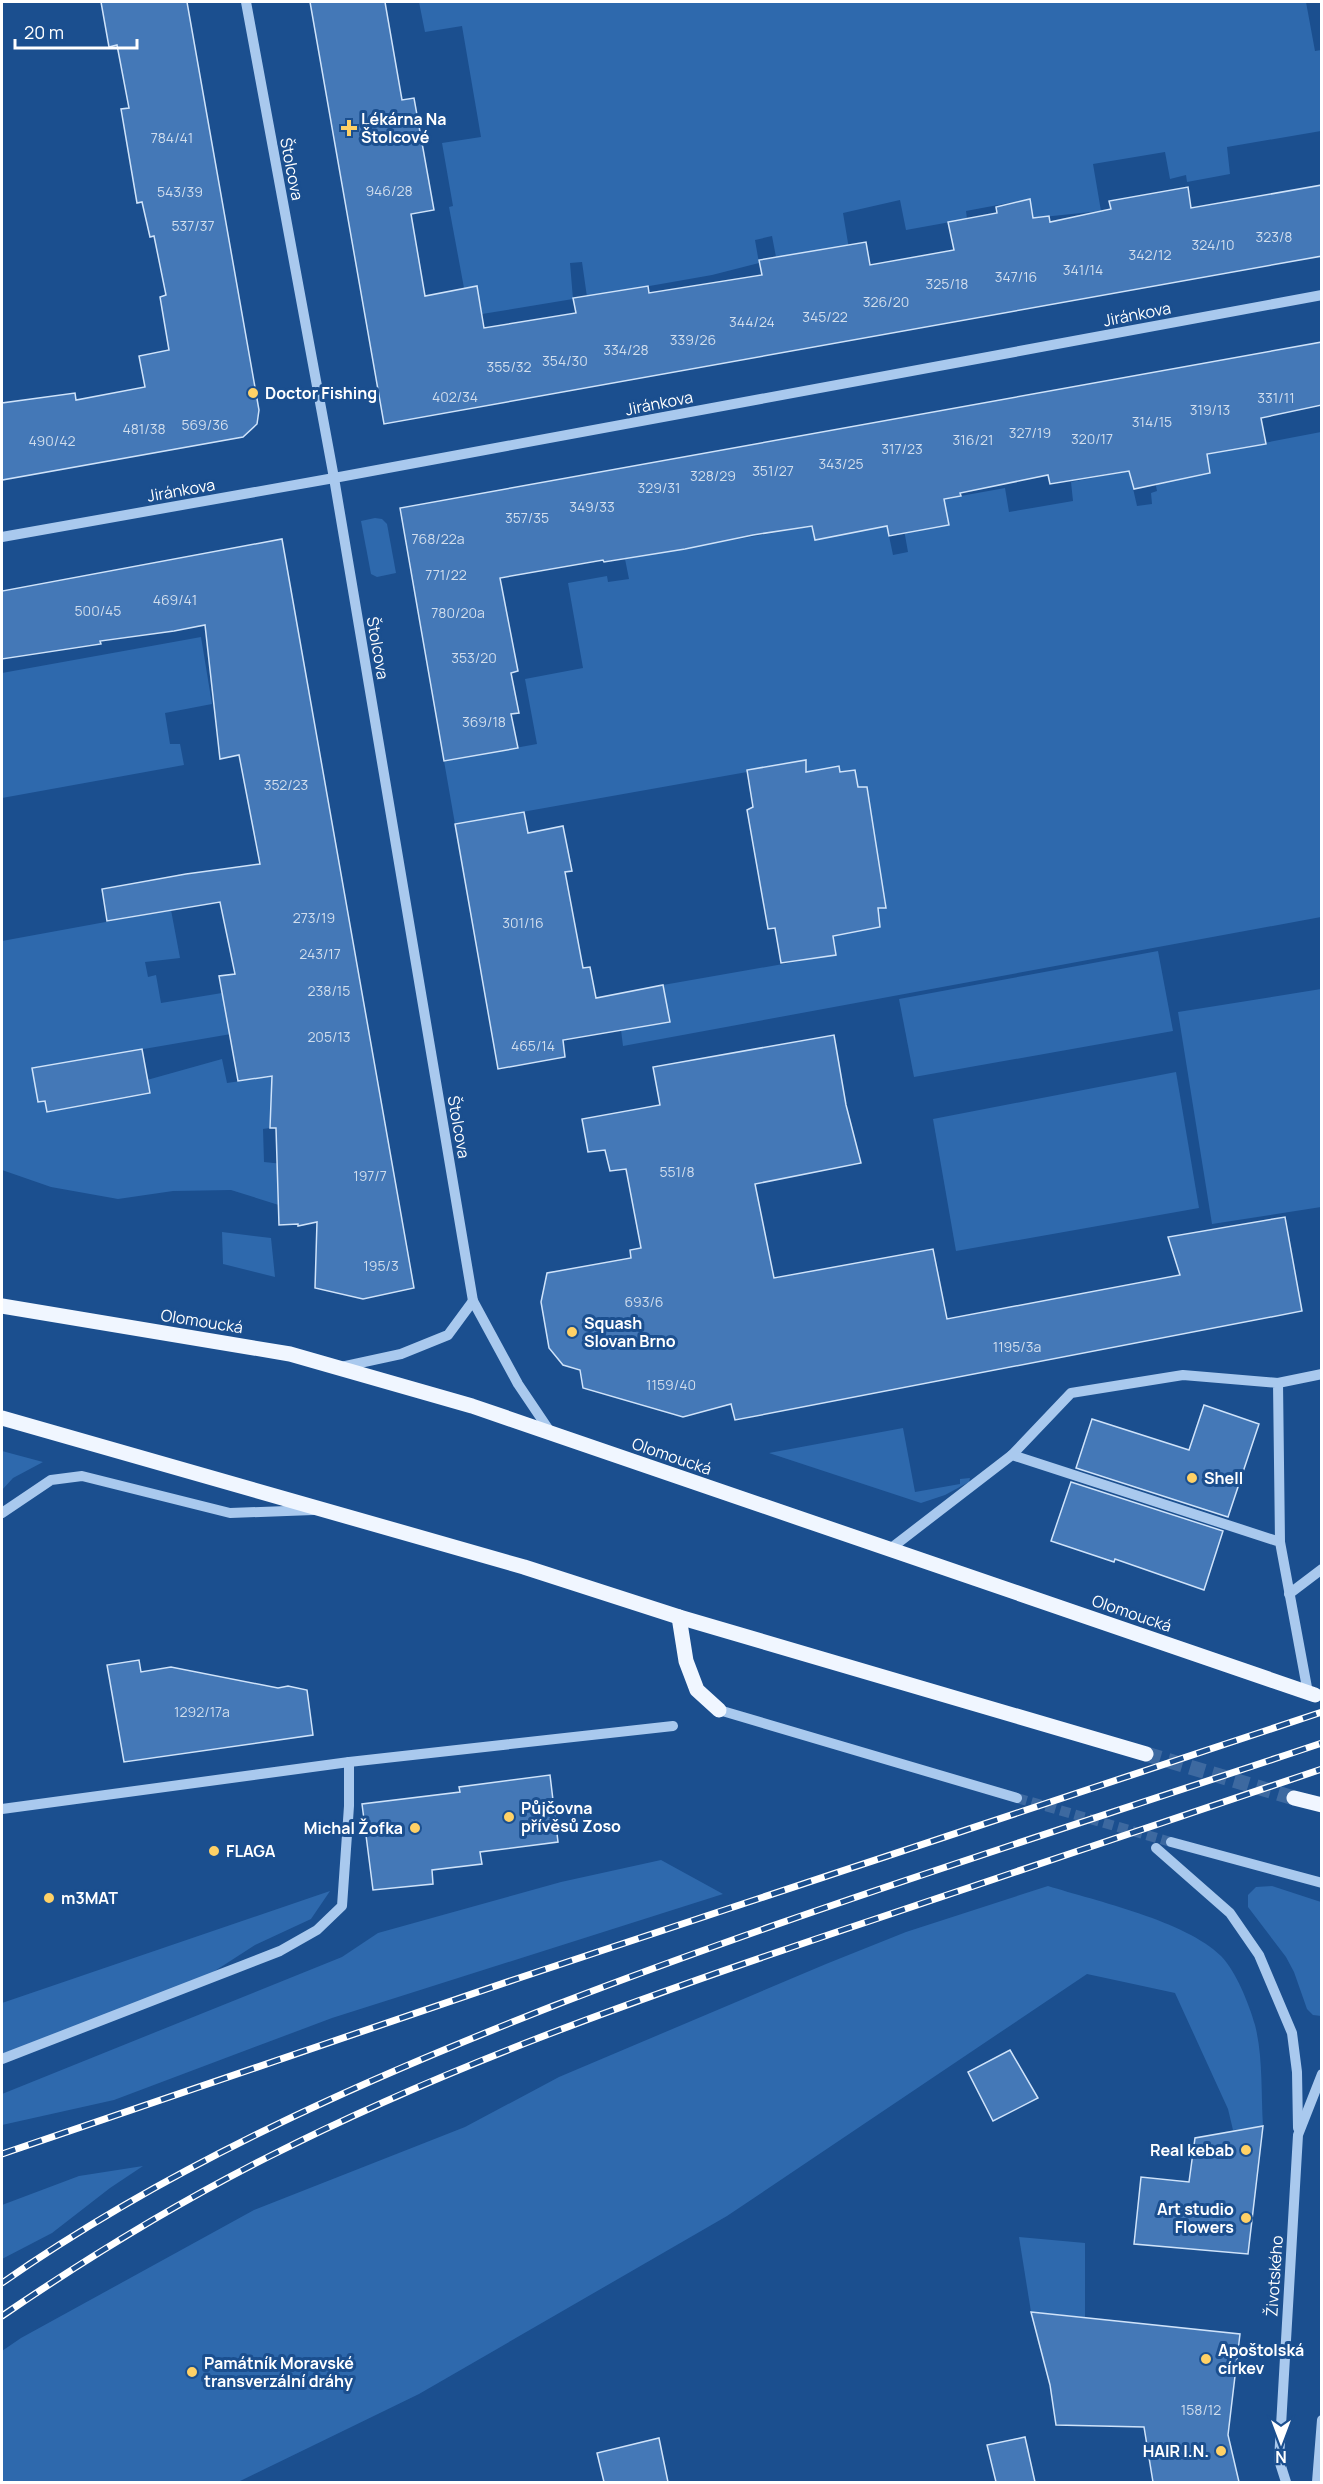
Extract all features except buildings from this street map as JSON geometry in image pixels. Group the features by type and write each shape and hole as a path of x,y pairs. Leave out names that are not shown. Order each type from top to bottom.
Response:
{"main road":[{"name":"Olomoucká","path":"2,1306 290,1354 472,1406 1312,1694"},
{"path":"2,1418 524,1567 679,1617 1146,1754"},
{"path":"679,1617 686,1661 697,1690 718,1710"},
{"path":"1294,1798 1322,1805"}],"street":[{"name":"Štolcova","path":"246,2 334,478 473,1301 518,1383 552,1434"},
{"name":"Jiránkova","path":"2,537 334,478 1322,295"},
{"path":"339,1367 401,1354 448,1335 473,1301"},
{"path":"890,1549 1012,1455 1071,1393 1183,1375 1278,1383 1322,1374"},
{"path":"1278,1383 1280,1542 1289,1594 1312,1694"},
{"path":"1012,1455 1280,1542"},
{"path":"2,1513 51,1480 82,1476 230,1513 328,1510"},
{"path":"1289,1594 1322,1569"},
{"path":"718,1710 1017,1798"},
{"path":"2,1809 349,1762 673,1726"},
{"path":"2,2059 280,1951 317,1930 342,1906 350,1806 349,1762"},
{"path":"1171,1842 1322,1883"},
{"path":"1156,1848 1230,1913 1259,1955 1270,1977 1292,2033 1297,2072 1298,2135"},
{"name":"Životského","path":"1286,2482 1279,2460 1298,2135 1322,2074"},
{"path":"1317,2482 1322,2420"}],"shaded area":[{"path":"419,2 1306,2 1315,51 1321,50 1321,131 1227,147 1230,174 1187,182 1186,175 1170,179 1165,152 1093,164 1101,211 1033,218 1030,199 966,211 967,219 906,230 900,200 843,213 849,249 776,257 772,236 755,240 759,263 712,275 587,297 582,262 570,263 573,299 482,314 477,286 464,288 449,207 453,206 442,143 481,137 462,26 425,32"},
{"path":"1321,432 1321,917 623,1046 621,1030 670,1022 663,985 834,955 830,936 878,927 875,909 883,908 858,787 838,774 805,773 803,762 455,824 444,761 537,744 525,679 583,668 568,583 607,576 608,582 629,579 625,559 813,526 815,540 887,526 893,555 908,552 903,524 944,499 1005,488 1009,512 1073,501 1071,482 1129,471 1137,506 1152,504 1151,493 1157,491 1153,472 1210,473 1207,454"},
{"path":"382,519 387,524 396,573 377,577 371,574 361,521"},
{"path":"201,637 212,704 165,713 170,744 180,744 184,765 2,798 2,673"},
{"path":"171,910 180,958 145,962 148,977 156,975 161,1003 222,993 231,1034 33,1068 38,1102 45,1101 47,1112 149,1094 147,1080 222,1059 227,1083 274,1076 270,1128 263,1129 264,1162 293,1165 285,1207 231,1190 173,1191 118,1199 51,1187 2,1170 2,941"},
{"path":"1158,951 1173,1031 914,1077 899,999"},
{"path":"1321,989 1321,1207 1212,1224 1178,1012"},
{"path":"1176,1072 1199,1208 956,1251 933,1119"},
{"path":"222,1232 271,1238 275,1277 223,1264"},
{"path":"903,1428 915,1492 960,1484 960,1479 970,1478 969,1482 945,1495 921,1503 769,1453"},
{"path":"2,1451 43,1462 13,1478 2,1490"},
{"path":"661,1860 723,1894 332,2018 114,2100 2,2125 2,2094 342,1957 378,1933 561,1882"},
{"path":"1048,1886 1164,1922 1205,1944 1227,1962 1246,1998 1258,2037 1263,2126 1233,2130 1228,2109 1175,1993 1087,1974 727,2216 419,2394 238,2482 2,2482 2,2351 21,2338 254,2210 465,2127 559,2077 826,1964 906,1932"},
{"path":"1272,1886 1321,1902 1321,2016 1313,2015 1307,2009 1294,1972 1286,1957 1248,1907 1248,1895 1256,1887"},
{"path":"330,1891 311,1919 255,1945 190,1987 2,2054 2,2003"},
{"path":"143,2166 110,2188 52,2233 2,2259 2,2205 79,2176"},
{"path":"1019,2237 1085,2243 1085,2317 1031,2312"}],"tunnel":[{"path":"1146,1754 1294,1798"},
{"path":"1017,1798 1171,1842"}],"railway":[{"path":"2,2154 519,1978 1322,1712"},
{"path":"2,2283 66,2240 200,2163 269,2128 410,2064 553,2006 743,1936 1322,1743"},
{"path":"2,2316 132,2232 233,2175 401,2094 607,2012 1322,1769"}],"place":[{"name":"Lékárna Na Štolcové","path":"349,128"},
{"name":"Doctor Fishing","path":"253,393"},
{"name":"Squash Slovan Brno","path":"572,1332"},
{"name":"Shell","path":"1192,1478"},
{"name":"Půjčovna přívěsů Zoso","path":"509,1817"},
{"name":"Michal Žofka","path":"415,1828"},
{"name":"FLAGA","path":"214,1851"},
{"name":"m3MAT","path":"49,1898"},
{"name":"Real kebab","path":"1246,2150"},
{"name":"Art studio Flowers","path":"1246,2218"},
{"name":"Apoštolská církev","path":"1206,2359"},
{"name":"Památník Moravské transverzální dráhy","path":"192,2372"},
{"name":"HAIR I.N.","path":"1221,2451"}]}
